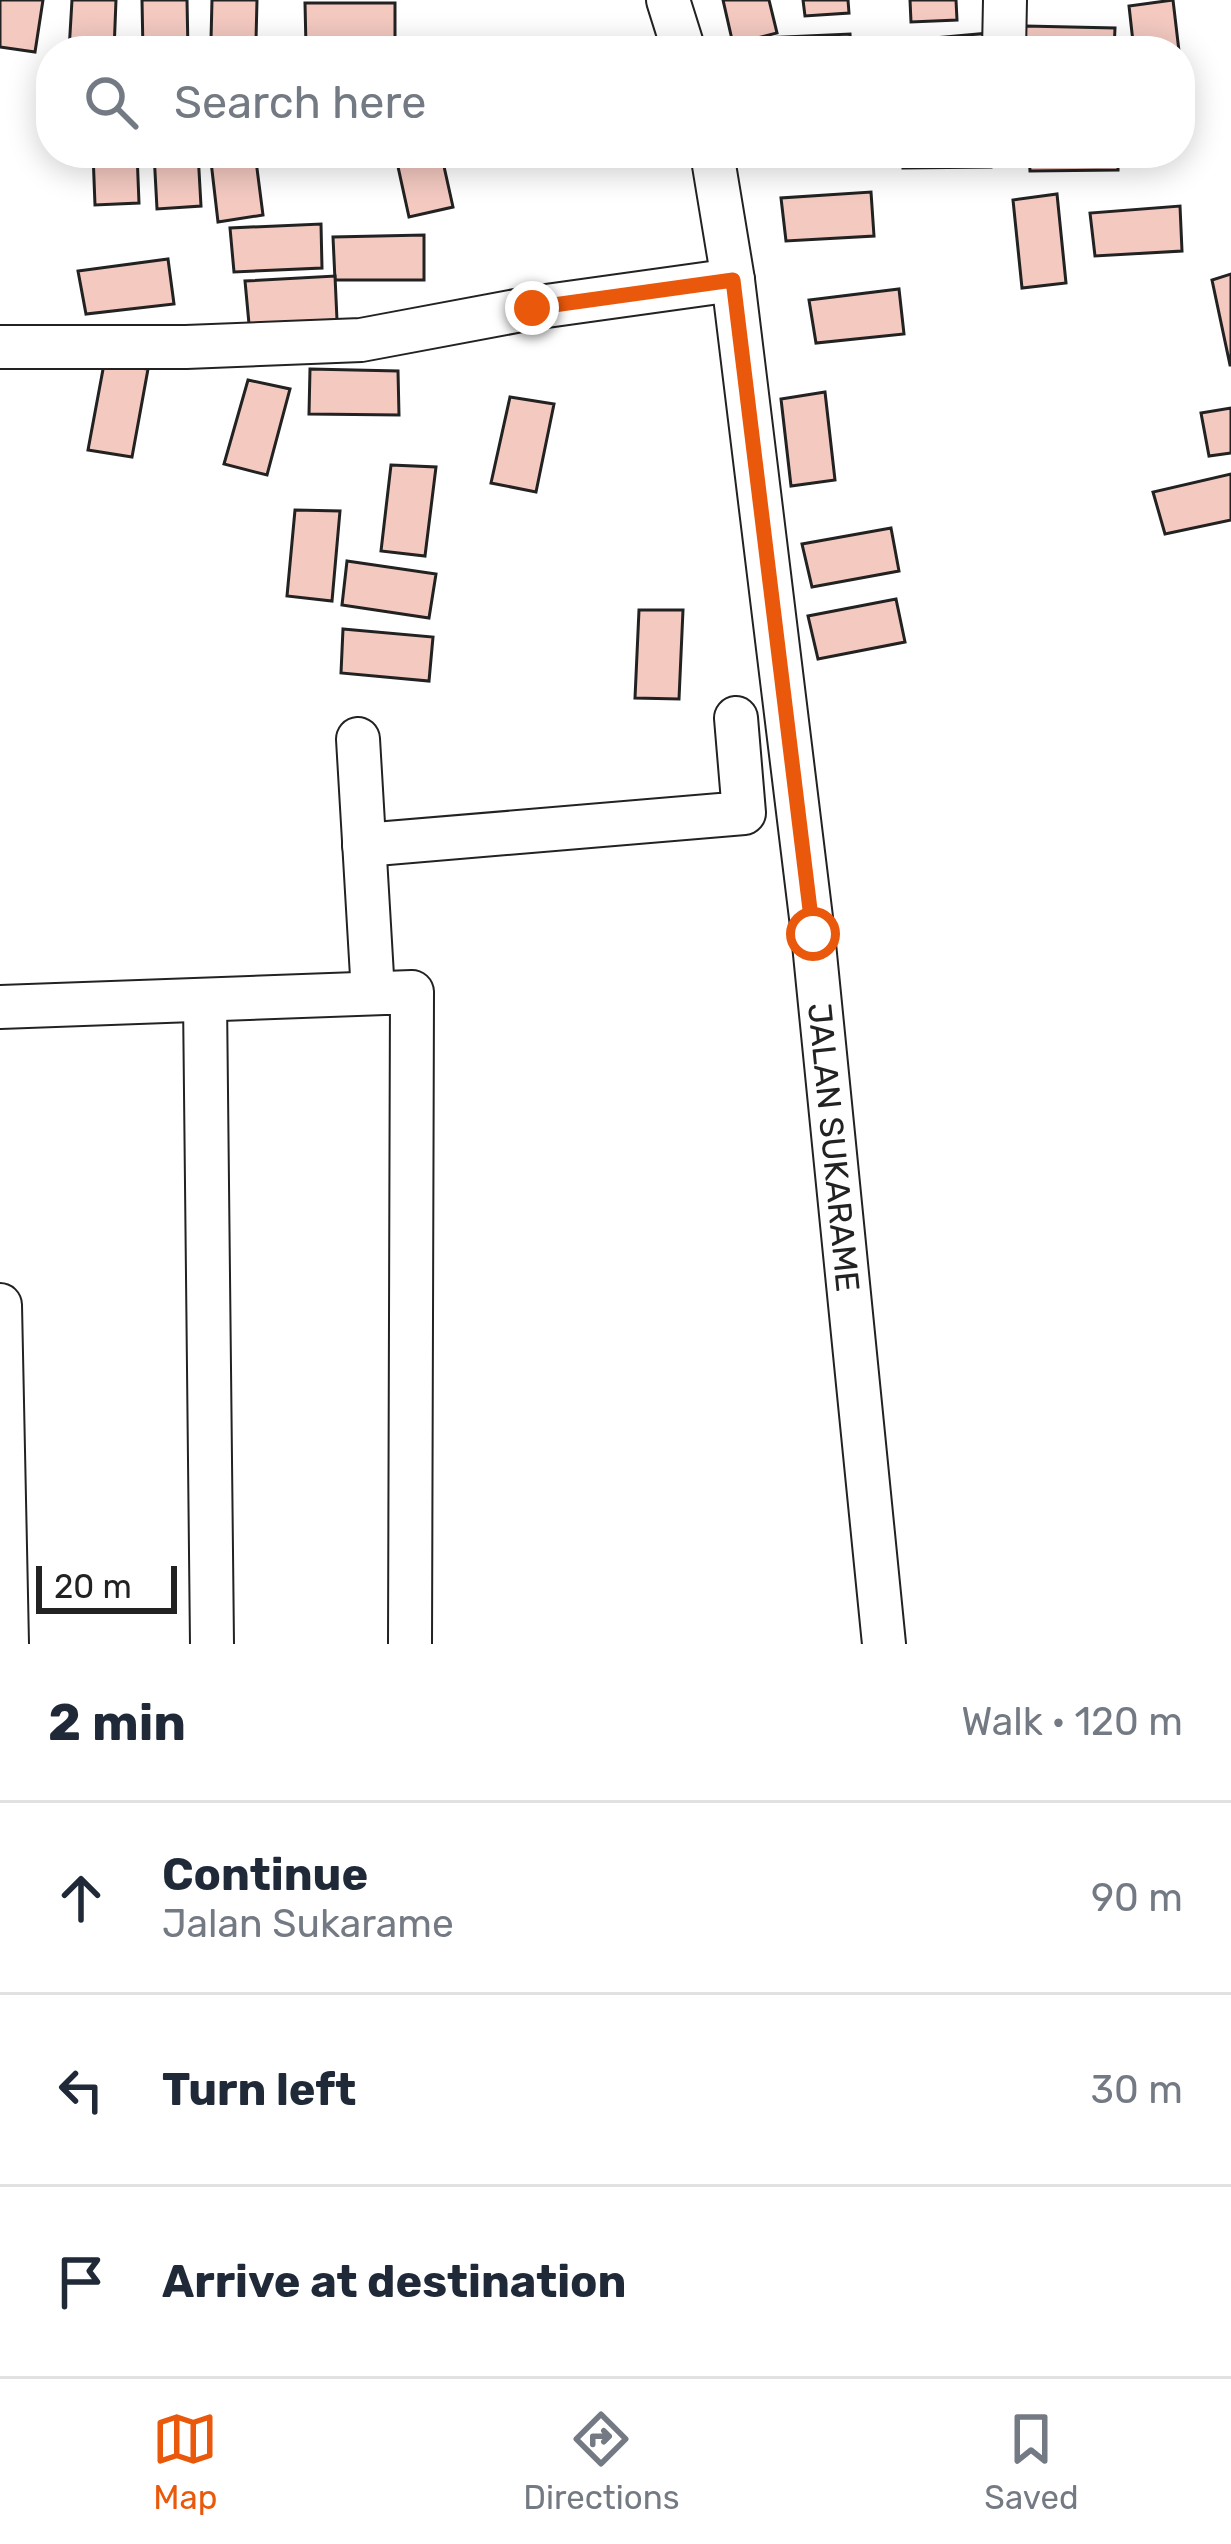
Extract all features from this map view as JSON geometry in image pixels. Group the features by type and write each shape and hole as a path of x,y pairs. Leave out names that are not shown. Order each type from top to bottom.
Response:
{"street":[{"path":"668,0 679,36"},
{"path":"1004,36 1005,0"},
{"name":"JALAN SUKARAME","path":"714,168 733,280 813,934 884,1644"},
{"path":"0,346 361,340 532,308 733,280"},
{"path":"364,844 744,813 736,718"},
{"path":"358,740 373,993"},
{"path":"0,1006 412,992 410,1644"},
{"path":"205,1000 212,1644"},
{"path":"0,1305 7,1644"}],"building":[{"path":"0,0 43,0 35,52 0,47"},
{"path":"72,0 116,0 115,36 70,36"},
{"path":"142,0 187,0 188,36 143,36"},
{"path":"212,0 257,0 256,36 211,36"},
{"path":"723,0 769,0 777,33 731,36"},
{"path":"803,0 848,0 849,13 805,16"},
{"path":"910,0 956,0 957,20 911,22"},
{"path":"1173,0 1177,36 1132,36 1129,6"},
{"path":"305,3 395,3 395,36 306,36"},
{"path":"1025,26 1115,28 1115,36 1025,36"},
{"path":"94,168 138,168 139,203 95,205"},
{"path":"155,168 199,168 201,206 157,209"},
{"path":"212,168 257,168 263,215 218,222"},
{"path":"398,168 444,168 453,207 409,217"},
{"path":"1030,168 1118,168 1118,170"},
{"path":"871,192 874,236 786,241 781,198"},
{"path":"1057,194 1066,283 1022,288 1013,200"},
{"path":"1180,206 1182,251 1095,256 1090,213"},
{"path":"321,224 322,268 234,272 230,228"},
{"path":"424,235 424,280 335,280 333,237"},
{"path":"168,259 174,304 86,314 78,271"},
{"path":"1231,274 1231,365 1230,365 1212,280"},
{"path":"335,276 337,320 249,324 245,281"},
{"path":"899,289 904,334 816,343 809,300"},
{"path":"104,364 148,369 132,457 88,450"},
{"path":"310,369 398,371 399,415 309,414"},
{"path":"248,380 290,389 267,475 224,464"},
{"path":"825,392 835,480 791,486 781,399"},
{"path":"510,397 554,404 536,492 491,483"},
{"path":"1231,408 1231,453 1209,456 1201,413"},
{"path":"391,465 436,467 425,556 381,551"},
{"path":"1231,474 1231,520 1165,534 1153,492"},
{"path":"295,510 340,511 332,601 287,596"},
{"path":"891,528 899,571 812,587 802,544"},
{"path":"347,561 436,574 429,618 342,605"},
{"path":"896,599 905,642 818,659 808,616"},
{"path":"639,610 683,610 679,699 635,698"},
{"path":"343,629 433,637 429,681 341,673"}],"route":[{"path":"532,308 733,280 813,934"}]}
